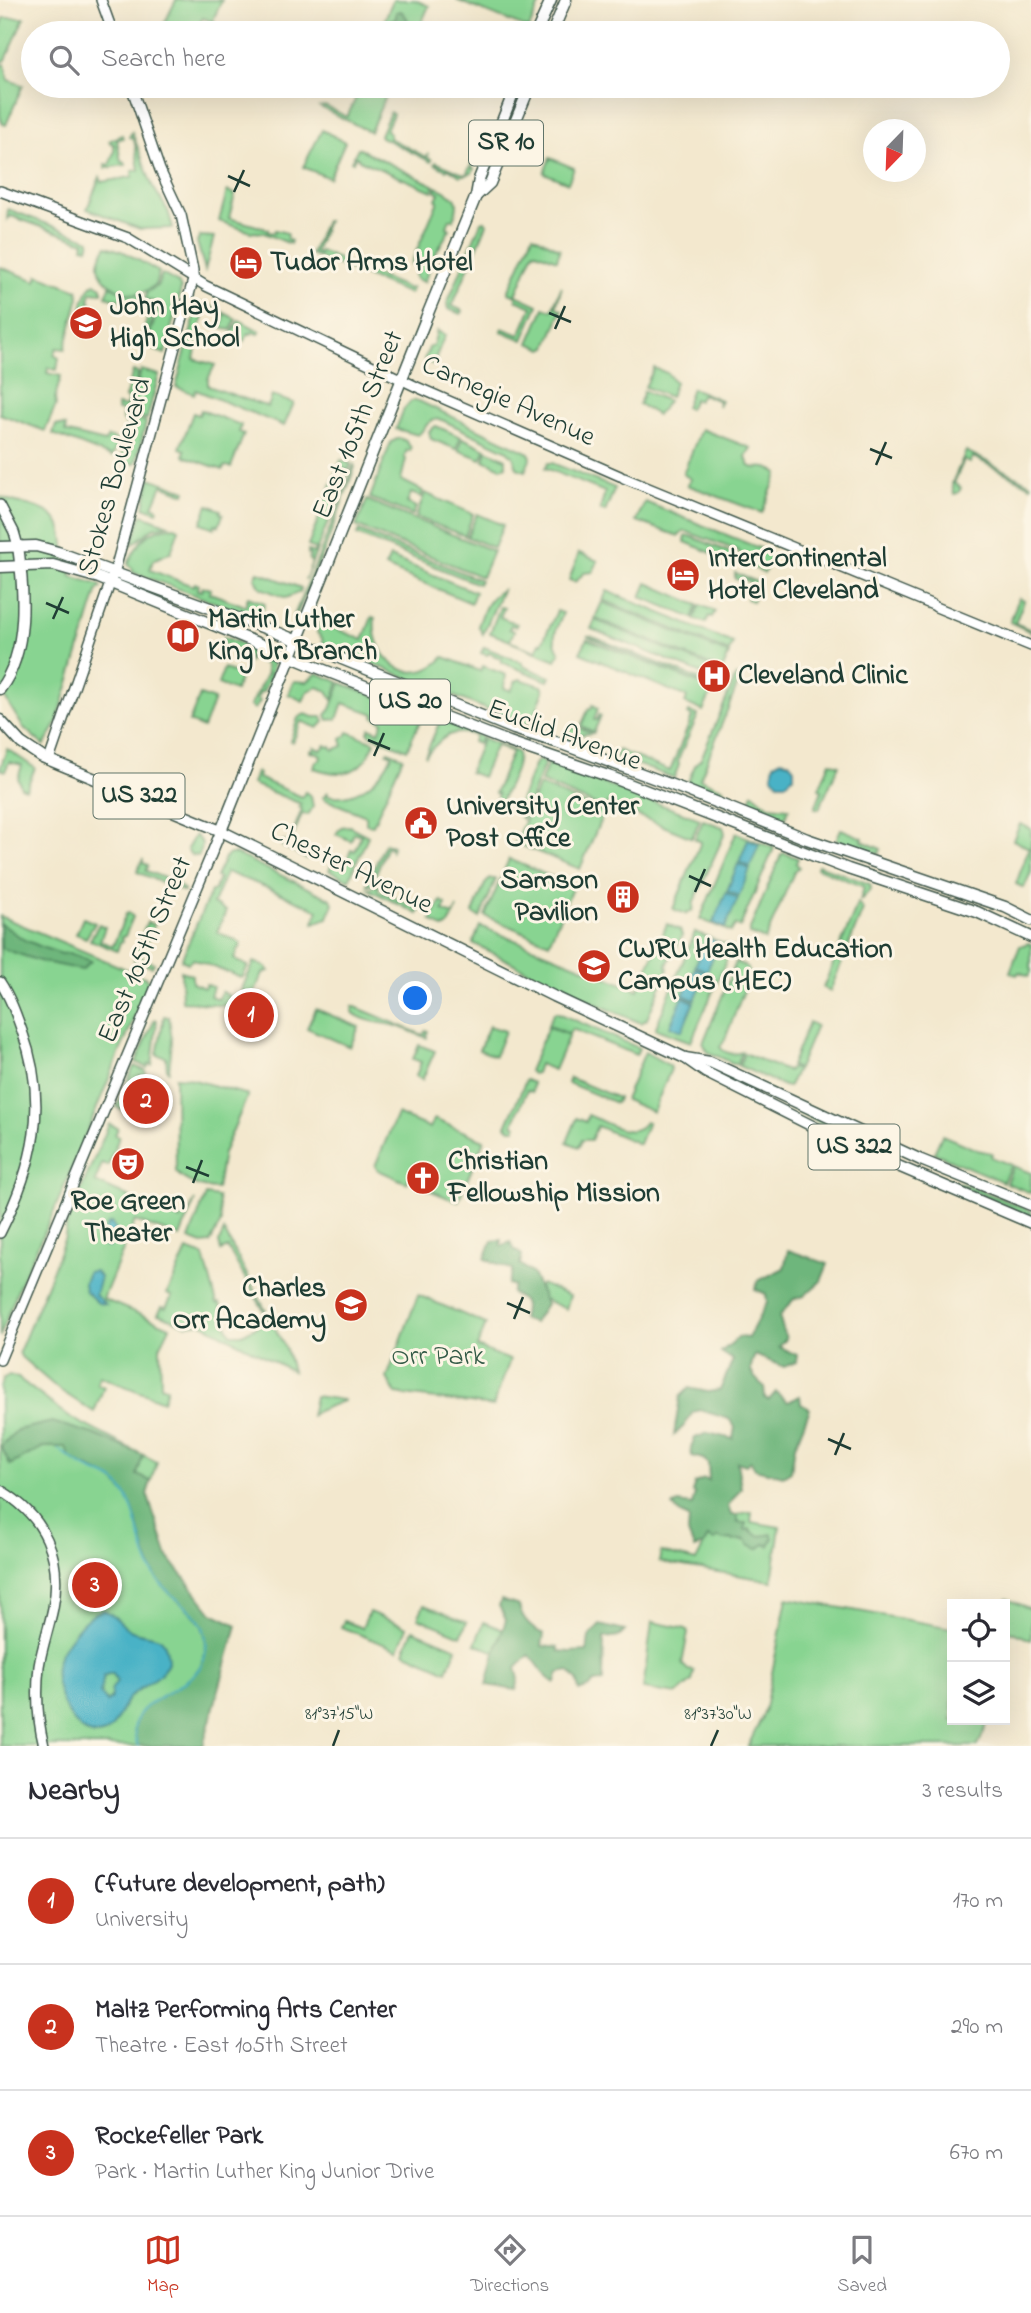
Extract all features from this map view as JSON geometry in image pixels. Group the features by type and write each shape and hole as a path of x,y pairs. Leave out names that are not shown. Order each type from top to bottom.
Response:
{"main road":[{"path":"102,0 109,21"},
{"path":"541,21 551,0"},
{"path":"557,21 566,0"},
{"name":"Stokes Boulevard","path":"49,760 113,577 193,279 181,215 160,170 135,98"},
{"name":"East 105th Street","path":"0,1360 221,831 295,640 367,469 400,379 476,196 479,179 511,98"},
{"name":"East 105th Street","path":"476,196 490,183 525,98"},
{"name":"Carnegie Avenue","path":"0,191 128,238 193,279 400,379 622,477 1031,646"},
{"path":"0,505 18,546 22,613 14,666 0,689"},
{"name":"Euclid Avenue","path":"0,547 36,546 53,550 289,656 509,742 621,780 848,869 977,912 1031,937"},
{"name":"Euclid Avenue","path":"0,567 60,566 113,577 295,640 514,729 654,778 807,839 1005,907 1031,920"},
{"name":"Chester Avenue","path":"0,720 21,743 49,760 221,831 553,996 685,1058 705,1072 856,1148 1031,1223"},
{"path":"0,982 13,1007 26,1043 37,1104 31,1156 21,1187 0,1233"},
{"name":"Chester Avenue","path":"685,1058 710,1062 921,1160 1031,1205"},
{"path":"0,1490 37,1520 48,1542 55,1567 54,1599 37,1687 37,1713 44,1746"}],"green space":[{"path":"176,0 222,0 214,21 203,18 201,21 166,21"},
{"path":"393,0 415,0 429,6 422,21 384,21"},
{"path":"456,0 541,0 532,21 509,21"},
{"path":"401,11 408,21 388,21 396,19 396,12"},
{"path":"4,18 24,18 6,60 0,62 0,30"},
{"path":"52,19 94,21 84,21"},
{"path":"5,64 8,80 21,84 6,125 0,116 0,66"},
{"path":"356,98 385,98 370,132 320,107 325,106 347,117"},
{"path":"390,112 393,114 386,130 390,134 389,138 426,157 429,153 427,157 431,162 381,137"},
{"path":"322,130 345,142 329,178 303,167"},
{"path":"132,132 152,185 168,211 173,228 140,229 87,209 100,177 102,182 132,177 132,171 139,170 134,138 129,137"},
{"path":"487,132 477,162 474,161 472,173 466,174"},
{"path":"122,135 123,138 117,140 121,162 126,165 105,168 114,152 114,144 109,141"},
{"path":"358,148 435,186 432,191 359,158 355,157 353,162 351,161"},
{"path":"550,158 574,168 568,183 544,173"},
{"path":"436,162 465,175 460,176 435,164"},
{"path":"437,187 456,199 457,207 453,220 450,219 447,227 450,229 424,282 416,279 418,267 411,264 438,201 436,199 439,193 435,191"},
{"path":"227,191 235,194 229,218 268,229 268,232 274,233 275,230 287,233 290,244 264,233 251,232 219,221"},
{"path":"8,209 90,240 88,248 83,247 84,242 11,216 7,220"},
{"path":"325,221 315,252 319,254 320,251 412,288 410,294 311,254"},
{"path":"485,221 487,224 452,306 463,311 461,314 448,309 447,304 481,222"},
{"path":"533,235 560,249 557,260 534,251 516,295 538,305 523,340 501,331 502,328 520,335 532,307 516,300 516,296 509,293 509,290"},
{"path":"200,236 214,237 205,270 197,242"},
{"path":"107,246 126,253 159,272 155,285 144,292 134,294 115,288 104,278 99,267 100,258"},
{"path":"0,267 36,281 38,275 78,290 79,297 65,349 57,348 54,355 59,358 57,370 48,368 47,373 61,376 55,398 56,405 45,431 0,414"},
{"path":"162,274 178,283 181,289 165,354 146,347 159,306 145,299 147,292 157,286"},
{"path":"95,283 102,287 102,293 91,292 85,324 80,323 86,295"},
{"path":"110,286 128,294 141,295 137,304 106,296"},
{"path":"562,286 556,307 562,310 547,347 543,349 529,343 544,308 552,310"},
{"path":"145,301 148,305 156,305 146,342 140,343 153,308 143,305"},
{"path":"205,303 236,319 231,330 222,328 225,314 205,305 194,359 215,365 208,379 208,386 268,407 272,396 294,403 284,426 196,390 194,394 176,387 197,308"},
{"path":"239,320 260,331 258,334 249,333 244,341 231,335"},
{"path":"437,331 445,335 435,365 424,360 430,346 433,346"},
{"path":"654,368 667,373 675,382 670,397 645,387"},
{"path":"141,370 159,375 147,419 130,414"},
{"path":"133,371 138,373 128,412 117,410 117,405 126,407 128,399 125,398"},
{"path":"692,388 721,400 718,407 719,401 702,394 698,401 694,399 689,409 685,407"},
{"path":"644,391 668,401 657,415 639,404"},
{"path":"411,401 419,401 529,453 531,457 525,471 517,468 513,456 506,450 442,420 433,420 418,435 396,429 404,409"},
{"path":"201,410 241,425 239,432 244,434 231,467 225,466 223,470 184,456 185,450 180,448 193,413 199,415"},
{"path":"122,415 146,423 136,462 133,464 121,460 128,428"},
{"path":"56,425 66,426 65,432 105,442 108,437 118,443 112,457 53,434"},
{"path":"436,426 461,437 456,449 431,439 429,431"},
{"path":"701,429 751,448 746,456 751,467 767,468 778,473 762,513 687,485 691,479 683,474"},
{"path":"399,438 406,441 411,448 404,457 406,459 401,480 423,491 421,497 411,493 407,503 416,507 413,515 370,498 391,442"},
{"path":"463,438 486,449 481,459 458,450"},
{"path":"487,450 506,459 506,466 501,468 484,460"},
{"path":"966,451 1031,486 973,457 970,463 964,460 954,483 961,488 954,494 952,483"},
{"path":"341,460 351,464 349,470 343,468 333,492 329,491"},
{"path":"548,463 615,488 605,512 600,510 605,492 545,468"},
{"path":"354,465 324,552 295,619 293,618"},
{"path":"344,470 348,471 305,580 312,562 309,560 308,551 314,553 315,549 308,546 329,492 335,494"},
{"path":"150,478 186,491 185,494 162,485 153,506 158,509 157,512 144,507"},
{"path":"425,493 473,514 465,536 416,517"},
{"path":"0,497 38,508 55,518 61,527 64,540 64,558 75,563 71,576 100,585 101,588 98,589 56,725 44,746 23,727 5,698 0,698"},
{"path":"367,500 493,551 482,577 356,526"},
{"path":"645,502 769,552 771,558 764,573 742,562 742,556 737,550 685,531 678,536 636,521"},
{"path":"208,505 221,510 220,513 223,514 219,526 215,524 214,528 201,523"},
{"path":"477,514 503,525 494,548 467,537"},
{"path":"141,516 168,525 153,528 132,545"},
{"path":"175,527 179,529 171,552 153,560 150,570 193,586 195,583 199,585 197,590 201,591 203,587 211,589 210,593 245,606 248,597 265,603 263,609 249,615 132,572 133,569 128,564 140,542 158,530"},
{"path":"359,531 480,580 478,584 357,535"},
{"path":"686,536 734,554 736,560 733,562 685,542"},
{"path":"579,553 598,561 593,572 584,573 575,582 569,580"},
{"path":"390,557 475,592 471,603 385,567"},
{"path":"258,572 301,588 300,592 286,598 261,588 255,578"},
{"path":"735,573 760,583 752,601 747,599 752,586 746,580 735,579"},
{"path":"647,583 698,605 693,618 641,597"},
{"path":"502,590 483,634 478,626 484,610 492,597"},
{"path":"607,591 733,643 729,652 603,600"},
{"path":"1019,598 1024,601 1015,623 1031,632 1010,622"},
{"path":"602,602 729,654 722,670 595,618"},
{"path":"700,605 715,611 706,623 694,619"},
{"path":"500,607 504,608 500,617 517,624 516,627 511,625 509,629 514,631 510,641 490,633"},
{"path":"557,611 563,613 555,633 555,643 560,653 556,660 511,642 536,651"},
{"path":"372,617 375,618 379,647 386,658 407,671 432,667 444,657 480,671 483,666 506,675 504,688 511,691 520,679 542,686 544,690 532,722 526,725 323,644 317,633 320,622 363,640"},
{"path":"595,620 721,671 717,680 591,629"},
{"path":"587,636 709,683 713,688"},
{"path":"224,637 255,649 248,663 249,655 222,643"},
{"path":"587,639 713,689 703,711 685,703 687,697 580,653"},
{"path":"484,647 550,677 548,681 501,662 502,659 489,653 481,653"},
{"path":"257,650 270,658 273,668 263,692 260,692 257,699 260,701 255,709 250,706 267,673 265,664 254,659"},
{"path":"224,668 241,676 235,691 218,684"},
{"path":"317,673 339,682 333,700 327,691 318,687 308,691 303,701 288,694 294,681 307,682"},
{"path":"736,676 740,678 700,779 724,789 721,796 687,784 696,763 701,759"},
{"path":"341,683 421,713 422,717 407,750 369,734 370,728 379,732 383,722 374,717 375,714 343,703 337,719 328,720 326,715"},
{"path":"200,695 214,700 203,728 189,722"},
{"path":"593,705 598,708 594,720 601,716 594,732 581,726"},
{"path":"689,712 698,715 678,760 674,778 616,757 618,750 670,771 692,717"},
{"path":"305,714 322,717 324,722 318,728 301,721 293,742 290,741 298,718"},
{"path":"440,721 482,737 478,744 473,742 475,735 451,734 425,756"},
{"path":"576,727 594,733 579,735 569,741 565,739 569,729"},
{"path":"348,732 375,742 365,761 343,773 314,768 321,756 310,750 313,751 314,747 321,750 326,745 333,750 343,746 341,739"},
{"path":"483,738 517,752 515,770 501,801 496,800 498,794 495,793 512,752 496,745 482,777 469,772"},
{"path":"7,749 35,768 26,789 21,787 18,779 22,765 9,762 5,771 0,769"},
{"path":"388,751 403,757 373,825 366,824 366,816 324,799 328,792 327,795 348,795 366,787 387,764 392,755 387,753"},
{"path":"539,760 545,762 522,819 517,814 517,808 535,763"},
{"path":"830,762 839,765 819,809 815,808 822,790 819,789"},
{"path":"548,763 700,819 692,838 608,803 605,809 541,782"},
{"path":"256,772 259,774 258,778 302,797 305,792 311,796 313,807 308,815 302,814 289,847 306,855 309,848 313,850 309,858 306,859 282,846 283,841 289,843 302,809 299,807 301,804 252,784"},
{"path":"539,785 604,812 580,869 515,843"},
{"path":"753,793 769,806 789,808 785,818 770,816 749,804"},
{"path":"703,820 723,827 725,833 694,902 693,910 686,914 673,909 701,842 695,839"},
{"path":"1020,824 1031,829 1031,872 1024,888 1016,884 1029,848 1013,840"},
{"path":"349,826 368,836 349,880 329,870 334,859 345,864 351,850 355,851 361,835 354,833 351,841 336,834 341,827"},
{"path":"841,829 881,849 879,854 836,840"},
{"path":"736,833 774,848 740,927 735,925 731,932 700,919"},
{"path":"195,835 202,843 199,856 191,855 187,849"},
{"path":"385,843 393,846 391,851 387,846 374,878 378,881 368,885 367,884"},
{"path":"784,853 798,858 796,863 799,867 794,872 765,940 750,934 750,929"},
{"path":"236,854 331,899 333,903 328,918 314,923 318,910 226,872 213,904 226,911 217,932 241,943 234,959 248,966 242,978 193,959 188,963 181,960 211,891 214,891 219,878 216,877 225,858"},
{"path":"143,859 143,863 148,865 146,871 175,882 184,892 137,872"},
{"path":"509,859 573,886 549,943 485,916"},
{"path":"818,865 870,884 871,889 860,901 864,887 817,868"},
{"path":"490,879 496,879 480,918 473,913 485,884"},
{"path":"379,884 378,890 420,909 418,914 368,889"},
{"path":"441,901 446,904 443,911 453,915 457,908 449,925 443,928 431,920"},
{"path":"858,903 863,910 830,991 823,988"},
{"path":"129,913 133,917 117,951 90,940 99,924 105,927 100,941 113,946 126,914"},
{"path":"0,916 147,978 149,982 52,1216 21,1281 0,1337"},
{"path":"83,918 95,923 86,938 76,934"},
{"path":"147,922 154,925 140,958 154,963 152,967 134,960"},
{"path":"0,923 23,939 44,948 91,961 82,970 39,961 1,948"},
{"path":"667,924 680,930 682,936 667,965 668,969 647,1019 641,1023 573,994 473,943 480,926 638,990"},
{"path":"695,932 732,947 691,1042 656,1027"},
{"path":"1031,944 1029,976 1010,972 1020,946"},
{"path":"254,962 267,967 269,971 263,973 253,996 241,991"},
{"path":"736,962 747,967 750,975 720,1047 730,1053 742,1052 737,1065 708,1052 703,1043"},
{"path":"181,971 192,975 192,983 204,988 206,984 213,987 210,996 218,999 222,991 245,1008 182,1001"},
{"path":"353,1006 423,1035 426,1030 428,1038 396,1026 362,1018 352,1012"},
{"path":"316,1009 359,1027 350,1047 307,1028"},
{"path":"556,1012 639,1048 636,1055 572,1029 569,1034 548,1025"},
{"path":"164,1016 169,1017 172,1041 169,1071 166,1057 157,1055"},
{"path":"155,1019 152,1065 149,1064 147,1068 136,1062"},
{"path":"809,1022 816,1026 798,1069 791,1066"},
{"path":"489,1026 505,1031 495,1056 479,1050"},
{"path":"548,1027 569,1035 554,1070 539,1064 536,1073 532,1074 529,1071"},
{"path":"419,1045 435,1051 422,1080 416,1076 421,1062 413,1059"},
{"path":"645,1052 671,1069 653,1112 625,1100"},
{"path":"744,1053 784,1070 797,1070 788,1087 784,1086 739,1066"},
{"path":"134,1066 146,1071 146,1079 142,1075 139,1076 124,1101 127,1105 125,1111 116,1107"},
{"path":"175,1077 248,1095 223,1153 217,1189 195,1184 176,1172"},
{"path":"570,1078 618,1098 616,1103 568,1083"},
{"path":"526,1080 533,1083 532,1092 527,1090 513,1124 516,1129 511,1129 506,1126"},
{"path":"738,1080 895,1154 895,1155 837,1133"},
{"path":"397,1114 430,1128 434,1119 484,1140 458,1202 424,1188 431,1169 416,1163 407,1183 378,1170 375,1166"},
{"path":"588,1115 626,1130 640,1128 648,1122 639,1144 597,1126 591,1140 582,1140 579,1147 567,1142 577,1118 586,1122"},
{"path":"109,1124 118,1128 115,1135 119,1137 108,1166 102,1164 95,1182 180,1220 188,1214 195,1200 180,1237 135,1221 103,1299 170,1327 160,1347 161,1385 167,1388 163,1401 99,1376 97,1384 104,1387 94,1412 58,1389 21,1357 19,1352 65,1237 67,1222"},
{"path":"942,1135 977,1150 992,1153 991,1157 1011,1165 1003,1182 934,1153"},
{"path":"1013,1166 1031,1173 1031,1193 1006,1183"},
{"path":"944,1179 973,1187 1031,1211 1031,1217"},
{"path":"206,1195 218,1197 221,1222 210,1243 202,1244 189,1239"},
{"path":"224,1231 286,1349 292,1371 201,1323 187,1325 158,1314 162,1307 166,1308 172,1296 167,1294 187,1250 204,1256 217,1304 220,1303 231,1334 242,1334 269,1320 228,1248 221,1251 219,1242"},
{"path":"501,1240 501,1246 511,1242 514,1249 522,1255 520,1264 533,1274 546,1304 534,1323 522,1319 523,1303 511,1293 514,1286 508,1284 513,1270 485,1259 492,1241"},
{"path":"788,1250 828,1264 821,1281 804,1296 794,1299 779,1316 786,1339 779,1347 797,1355 796,1362 784,1367 755,1355 751,1370 764,1387 765,1398 769,1400 776,1392 787,1402 800,1396 801,1404 810,1409 795,1446 791,1471 783,1476 755,1469 751,1461 746,1465 737,1462 741,1488 728,1506 731,1515 737,1515 738,1523 746,1523 745,1530 750,1529 760,1536 772,1534 773,1539 769,1546 765,1544 758,1549 748,1545 743,1539 734,1541 718,1537 714,1541 708,1537 704,1545 694,1548 688,1533 689,1518 680,1514 673,1506 678,1503 692,1505 695,1483 704,1479 709,1481 708,1463 692,1456 691,1447 695,1438 708,1433 733,1439 735,1427 729,1419 700,1410 693,1412 674,1435 680,1397 689,1388 708,1392 720,1390 733,1360 721,1352 739,1337 748,1338 767,1302 766,1294 755,1289 758,1281 784,1268"},
{"path":"541,1284 570,1296 566,1309 543,1299 538,1289"},
{"name":"Orr Park","path":"418,1295 486,1324 477,1347 510,1360 493,1406 396,1394 387,1378"},
{"path":"9,1375 18,1378 69,1417 157,1462 147,1494 168,1557 212,1613 237,1625 202,1746 0,1746 0,1387 4,1378"},
{"path":"315,1396 343,1400 343,1401 311,1416"},
{"path":"52,1422 93,1434 143,1455 137,1475 151,1481 147,1494 168,1557 212,1613 237,1625 203,1746 138,1746 134,1729 138,1716 147,1706 198,1670 204,1657 206,1642 203,1630 190,1611 162,1586 155,1576 145,1553 135,1515 116,1483 70,1458 66,1447 43,1447 10,1465 1,1446 17,1430"},
{"path":"752,1512 751,1522 780,1527 772,1581 659,1562 661,1552 696,1561 708,1537 747,1541 761,1537 745,1530 740,1524 737,1515"},
{"path":"787,1598 947,1627 947,1725 987,1725 978,1746 748,1746 764,1713"},
{"path":"501,1600 519,1606 528,1623 544,1634 542,1646 558,1648 558,1651 587,1651 589,1637 600,1625 625,1631 620,1636 604,1638 603,1681 594,1682 590,1687 579,1691 577,1680 569,1671 559,1673 556,1683 548,1678 529,1655 516,1668 519,1679 516,1690 487,1685 506,1620 499,1606"},
{"path":"1010,1600 1031,1609 1031,1640 1010,1631"},
{"path":"424,1605 467,1622 461,1636 418,1618"},
{"path":"369,1612 407,1627 398,1650 341,1627 344,1621 362,1628"},
{"path":"484,1622 503,1630 495,1652 475,1644"},
{"path":"652,1622 686,1629 688,1632 682,1664 688,1670 694,1671 692,1681 677,1694 643,1689"},
{"path":"413,1630 457,1648 447,1671 404,1652"}],"water":[{"path":"781,760 789,762 794,768 794,776 786,783 778,783 772,775 774,764"},
{"path":"748,840 759,844 750,867 739,862"},
{"path":"738,864 750,869 739,896 727,891"},
{"path":"726,893 738,898 725,928 713,923"},
{"path":"707,938 719,943 707,971 695,966"},
{"path":"695,968 706,973 695,1000 683,995"},
{"path":"683,997 694,1002 682,1031 670,1026"},
{"path":"111,1223 116,1230 110,1247 106,1247 101,1242 107,1225"},
{"path":"95,1271 100,1277 95,1295 105,1304 98,1303 85,1291 84,1283 88,1272"},
{"path":"98,1612 107,1612 137,1633 161,1639 167,1651 168,1662 156,1678 129,1698 109,1730 94,1735 84,1731 68,1713 58,1688 56,1666 71,1637 87,1619","holes":["113,1674 117,1681 107,1702 100,1693 104,1676"]}],"waterway":[{"path":"58,1449 81,1465 118,1484 131,1506 146,1556 156,1578 191,1611 204,1629 205,1656 199,1669 138,1716 134,1729 138,1746"}],"place":[{"name":"Tudor Arms Hotel","path":"246,263"},
{"name":"John Hay High School","path":"86,323"},
{"name":"InterContinental Hotel Cleveland","path":"683,575"},
{"name":"Martin Luther King Jr. Branch","path":"183,636"},
{"name":"Cleveland Clinic","path":"714,676"},
{"name":"University Center Post Office","path":"421,823"},
{"name":"Samson Pavilion","path":"623,897"},
{"name":"CWRU Health Education Campus (HEC)","path":"594,966"},
{"name":"(future development, path)","path":"251,1015"},
{"name":"Maltz Performing Arts Center","path":"146,1101"},
{"name":"Roe Green Theater","path":"128,1164"},
{"name":"Christian Fellowship Mission","path":"423,1178"},
{"name":"Charles Orr Academy","path":"351,1305"},
{"name":"Rockefeller Park","path":"95,1585"}]}
